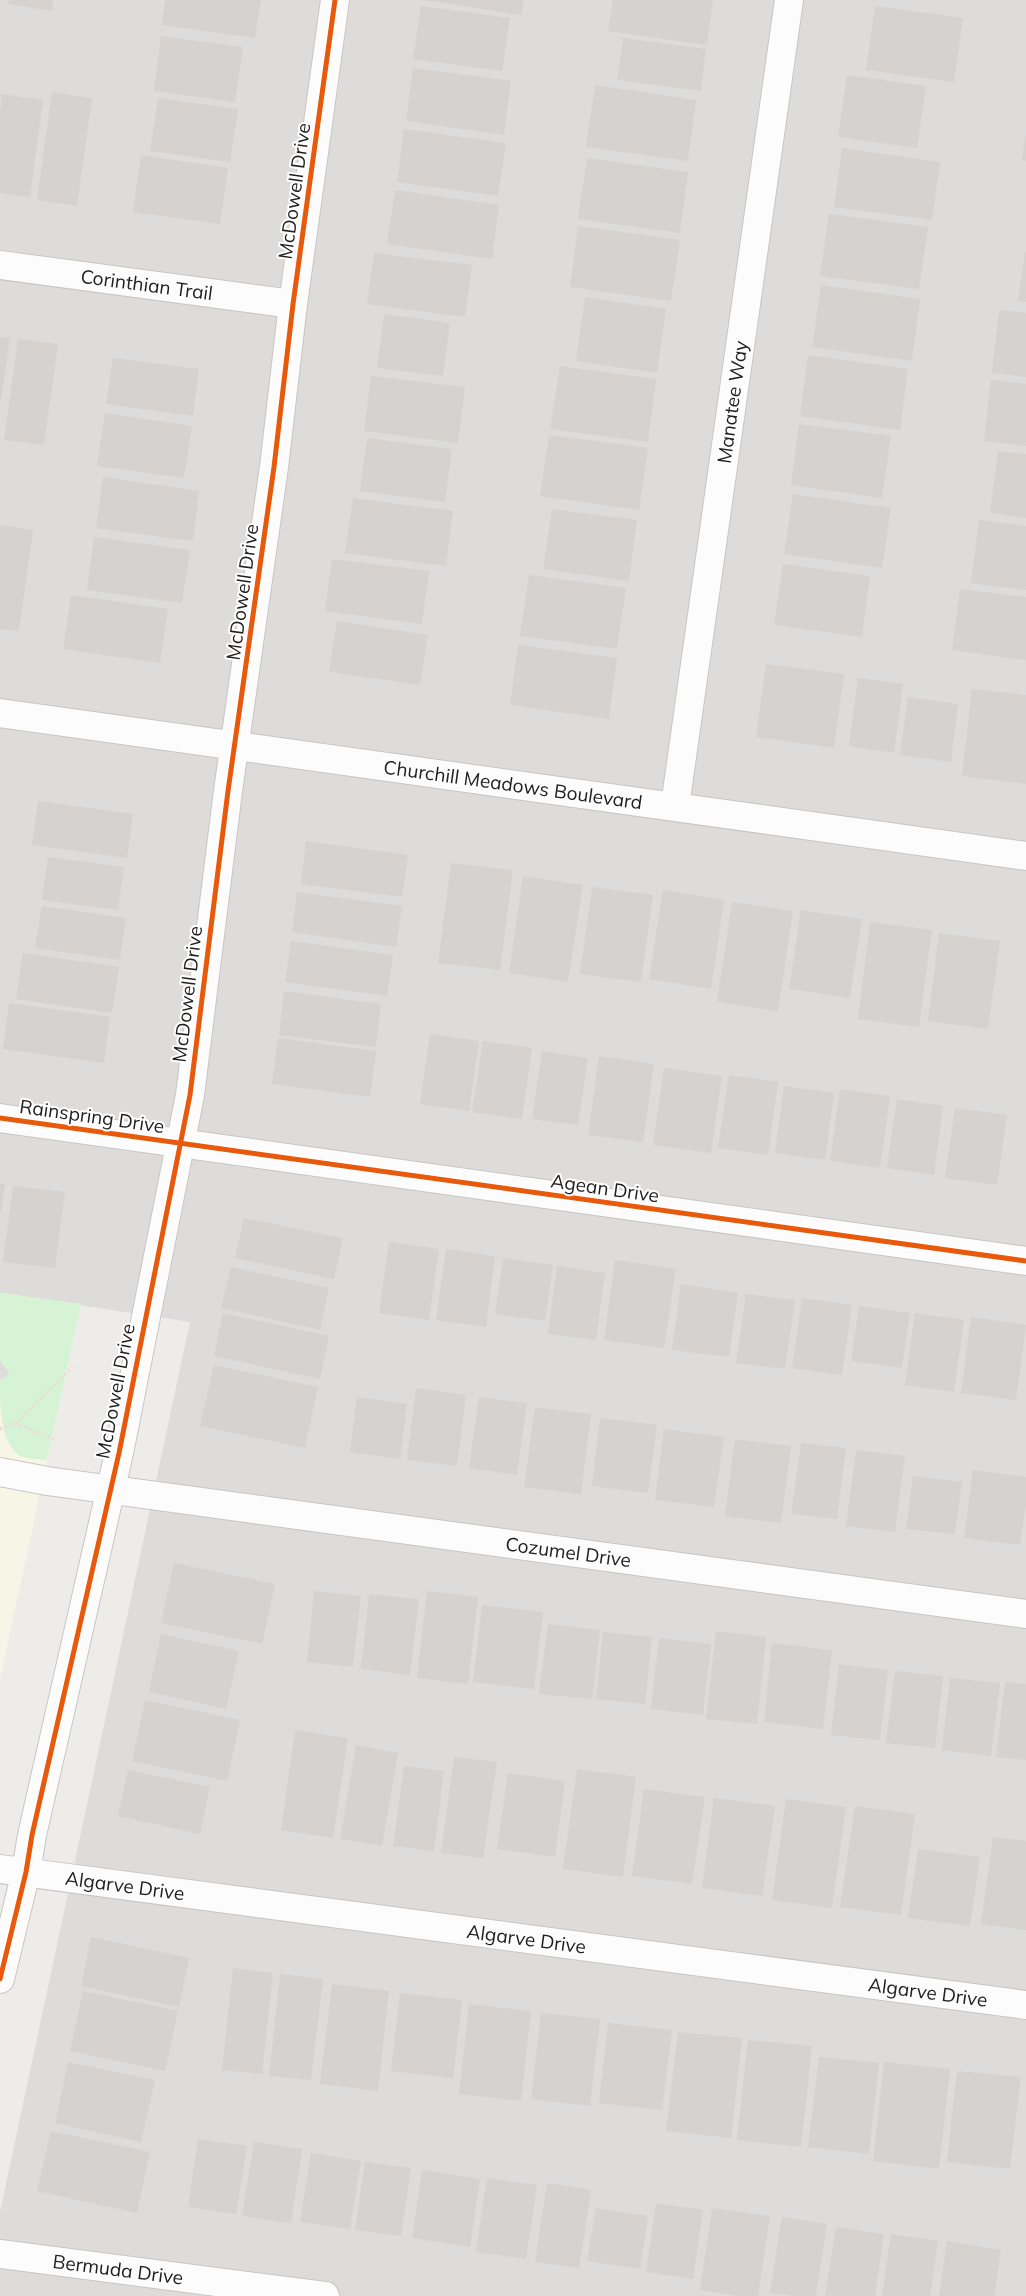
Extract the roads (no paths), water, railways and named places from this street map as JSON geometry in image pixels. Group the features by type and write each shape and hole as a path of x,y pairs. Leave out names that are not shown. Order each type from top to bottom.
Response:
{"street":[{"name":"McDowell Drive","path":"0,1979 26,1872 32,1835 111,1490 190,1095 271,486 293,304 335,0"},
{"name":"Manatee Way","path":"675,806 789,0"},
{"name":"Corinthian Trail","path":"0,265 293,304"},
{"name":"Churchill Meadows Boulevard","path":"0,713 1026,856"},
{"name":"Rainspring Drive","path":"0,1118 180,1144"},
{"name":"Agean Drive","path":"180,1144 1026,1261"},
{"name":"Cozumel Drive","path":"0,1472 111,1490 1026,1614"},
{"name":"Algarve Drive","path":"0,1869 1026,2005"},
{"name":"Bermuda Drive","path":"0,2254 325,2296"}]}
